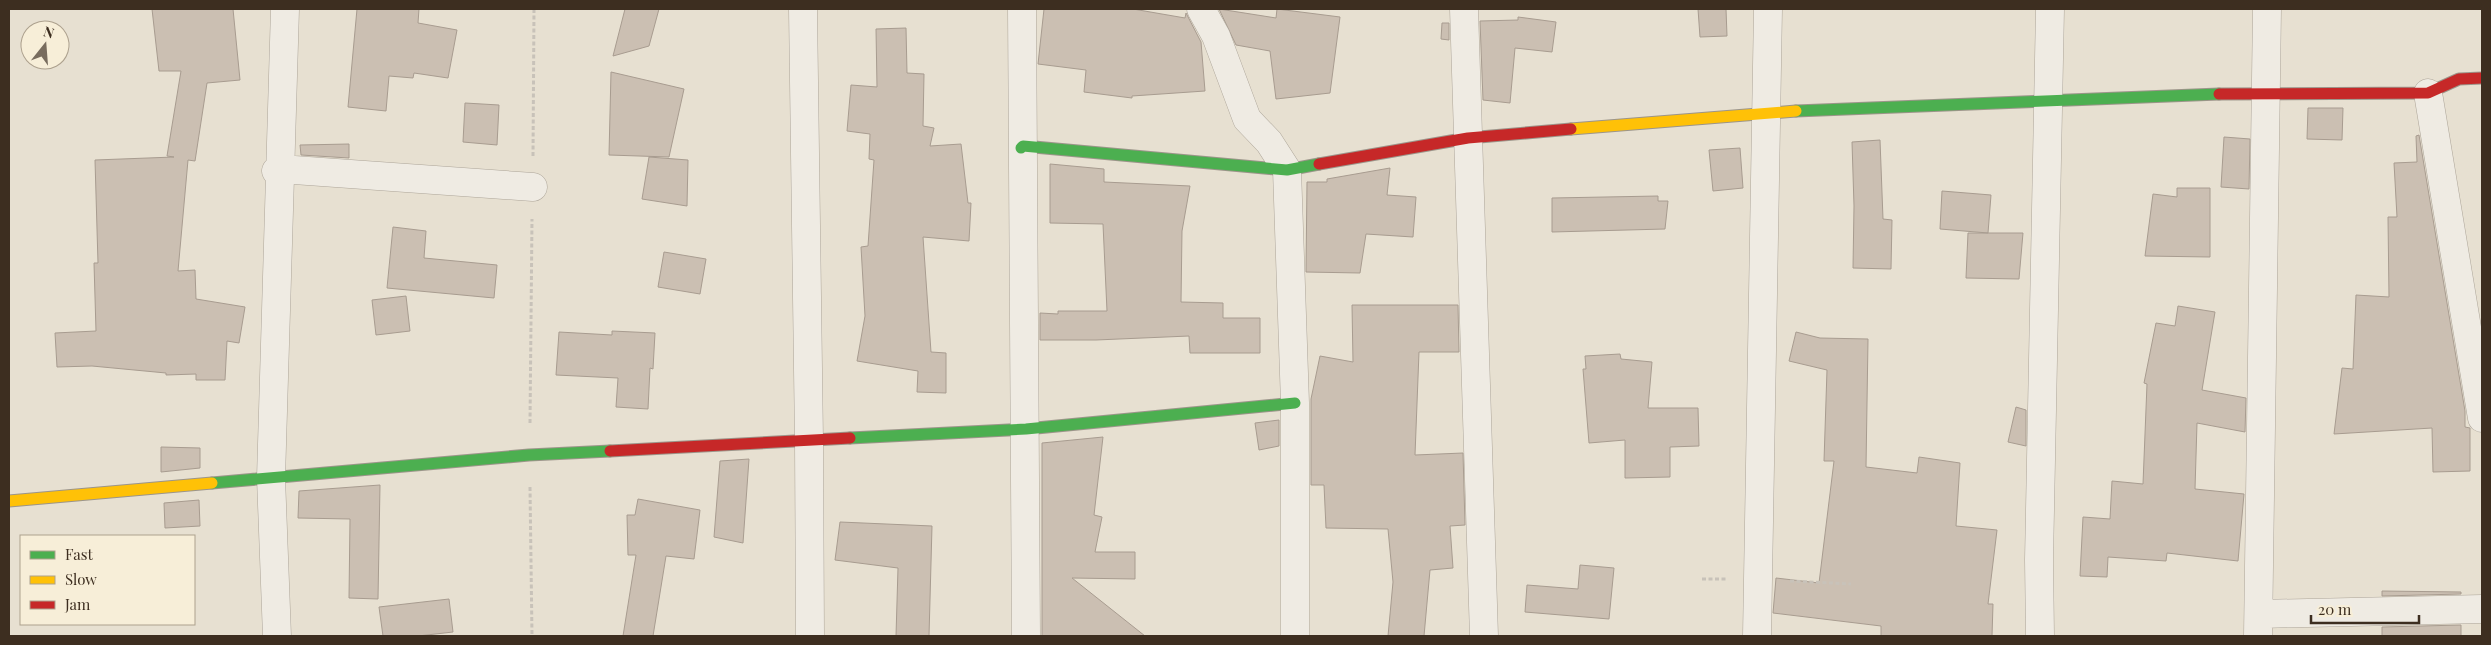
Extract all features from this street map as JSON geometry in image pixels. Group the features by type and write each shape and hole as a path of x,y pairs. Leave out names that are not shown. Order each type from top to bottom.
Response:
{"street":[{"path":"277,636 271,478 278,170 285,9"},
{"path":"803,9 810,636"},
{"path":"1022,9 1026,636"},
{"path":"1201,9 1216,36 1247,119 1269,142 1287,170 1295,403 1295,636"},
{"path":"1464,9 1484,636"},
{"path":"1757,636 1768,9"},
{"path":"2040,636 2039,550 2050,9"},
{"path":"2267,9 2258,625 2482,609"},
{"path":"1022,147 1287,170 1468,138 1766,112 2267,92 2428,93 2458,79 2482,78"},
{"path":"2428,93 2482,418"},
{"path":"278,170 532,187"},
{"path":"9,502 529,455 1026,429 1295,403"}],"path":[{"path":"532,636 529,455 534,9"}],"building":[{"path":"152,9 233,9 240,80 207,83 195,161 188,160 178,271 195,270 196,299 245,307 239,343 227,341 225,380 196,380 196,374 166,375 166,373 92,366 57,367 55,333 96,331 94,263 98,263 95,160 174,157 167,156 181,71 159,71"},
{"path":"357,9 419,9 418,23 457,30 448,78 414,73 413,78 389,76 386,111 348,107"},
{"path":"625,9 659,9 649,46 613,56"},
{"path":"1044,9 1133,9 1185,18 1186,13 1201,42 1205,91 1132,96 1132,98 1084,92 1086,70 1038,64"},
{"path":"1219,9 1276,18 1277,9 1340,17 1330,93 1276,99 1270,51 1236,45"},
{"path":"1698,9 1726,9 1727,36 1700,37"},
{"path":"1518,17 1556,22 1552,52 1515,48 1510,103 1483,100 1480,21 1518,20"},
{"path":"1442,23 1449,23 1449,40 1441,39"},
{"path":"906,28 907,73 924,74 923,126 934,128 930,146 961,144 968,203 971,203 969,241 923,237 931,352 946,353 946,393 917,392 918,371 857,361 865,316 861,247 868,246 874,160 869,159 870,134 847,131 851,85 877,87 876,29"},
{"path":"611,72 684,89 669,157 609,155"},
{"path":"465,103 499,105 497,145 463,142"},
{"path":"2308,108 2343,108 2342,140 2307,139"},
{"path":"2419,135 2465,411 2465,427 2470,428 2470,471 2433,472 2432,428 2334,434 2342,368 2353,369 2356,295 2389,297 2388,217 2397,217 2394,163 2417,162 2416,136"},
{"path":"2224,137 2250,139 2249,189 2221,187"},
{"path":"1880,140 1883,219 1892,220 1891,269 1853,268 1852,142"},
{"path":"349,144 349,158 301,155 300,145"},
{"path":"1740,148 1743,188 1713,191 1709,150"},
{"path":"649,157 688,160 687,206 642,199"},
{"path":"1050,164 1104,169 1104,182 1190,186 1182,231 1181,302 1223,303 1223,318 1260,318 1260,353 1190,353 1189,336 1096,340 1040,340 1040,313 1058,314 1058,311 1107,311 1103,224 1050,223"},
{"path":"1390,168 1387,195 1416,197 1413,237 1366,234 1360,273 1306,272 1307,182 1327,182 1327,179"},
{"path":"2177,188 2210,188 2210,257 2145,256 2153,194 2177,197"},
{"path":"1942,191 1991,195 1988,233 1940,229"},
{"path":"1658,196 1658,201 1668,201 1665,229 1552,232 1552,198"},
{"path":"393,227 426,231 424,258 497,265 494,298 387,288"},
{"path":"1968,233 2023,233 2019,279 1966,278"},
{"path":"664,252 706,259 700,294 658,287"},
{"path":"406,296 410,331 376,335 372,300"},
{"path":"1352,305 1458,305 1459,352 1419,352 1415,455 1463,453 1465,525 1450,526 1453,568 1430,570 1424,636 1388,636 1393,582 1388,529 1326,528 1324,485 1311,485 1311,399 1320,356 1353,362"},
{"path":"2178,306 2215,312 2202,390 2246,398 2245,432 2197,423 2195,489 2244,494 2238,561 2167,553 2166,561 2108,557 2107,577 2080,576 2083,517 2110,519 2112,481 2143,484 2147,384 2144,383 2156,323 2175,326"},
{"path":"612,331 655,333 653,369 650,368 648,409 616,407 618,378 556,375 559,332 612,335"},
{"path":"1796,332 1820,338 1868,339 1866,467 1917,473 1919,457 1960,463 1956,526 1997,530 1988,604 1993,604 1992,636 1881,636 1881,626 1773,613 1776,578 1819,583 1834,461 1824,461 1827,370 1789,361"},
{"path":"1620,354 1621,359 1652,362 1648,408 1698,408 1699,446 1670,447 1670,477 1625,478 1625,440 1589,443 1583,369 1586,369 1585,356"},
{"path":"2016,407 2026,410 2026,446 2008,442"},
{"path":"1279,420 1279,446 1259,450 1255,423"},
{"path":"1103,437 1094,515 1102,517 1095,552 1135,552 1135,579 1072,578 1145,636 1042,636 1042,443"},
{"path":"161,447 200,448 200,468 161,472"},
{"path":"749,459 743,543 714,537 720,461"},
{"path":"380,485 378,599 349,598 350,519 298,518 299,491"},
{"path":"638,499 700,510 694,559 666,556 653,636 623,636 636,555 628,555 627,515 635,515"},
{"path":"199,500 200,526 165,528 164,503"},
{"path":"840,522 932,526 929,636 896,636 898,568 835,560"},
{"path":"1580,565 1614,568 1609,619 1525,612 1527,585 1578,589"},
{"path":"2382,591 2461,592 2461,594 2382,596"},
{"path":"449,599 453,632 418,636 383,636 379,607"},
{"path":"2461,625 2461,636 2382,636 2382,627"}],"traffic: fast":[{"path":"1796,111 2219,94"},
{"path":"1021,148 1023,146 1287,170 1319,164"},
{"path":"850,438 1026,429 1295,403"},
{"path":"212,483 529,455 610,451"}],"traffic: slow":[{"path":"1571,129 1796,111"},
{"path":"9,501 212,483"}],"traffic: jam":[{"path":"2219,94 2428,93 2459,79 2482,78"},
{"path":"1319,164 1468,138 1571,129"},
{"path":"610,451 850,438"}]}
